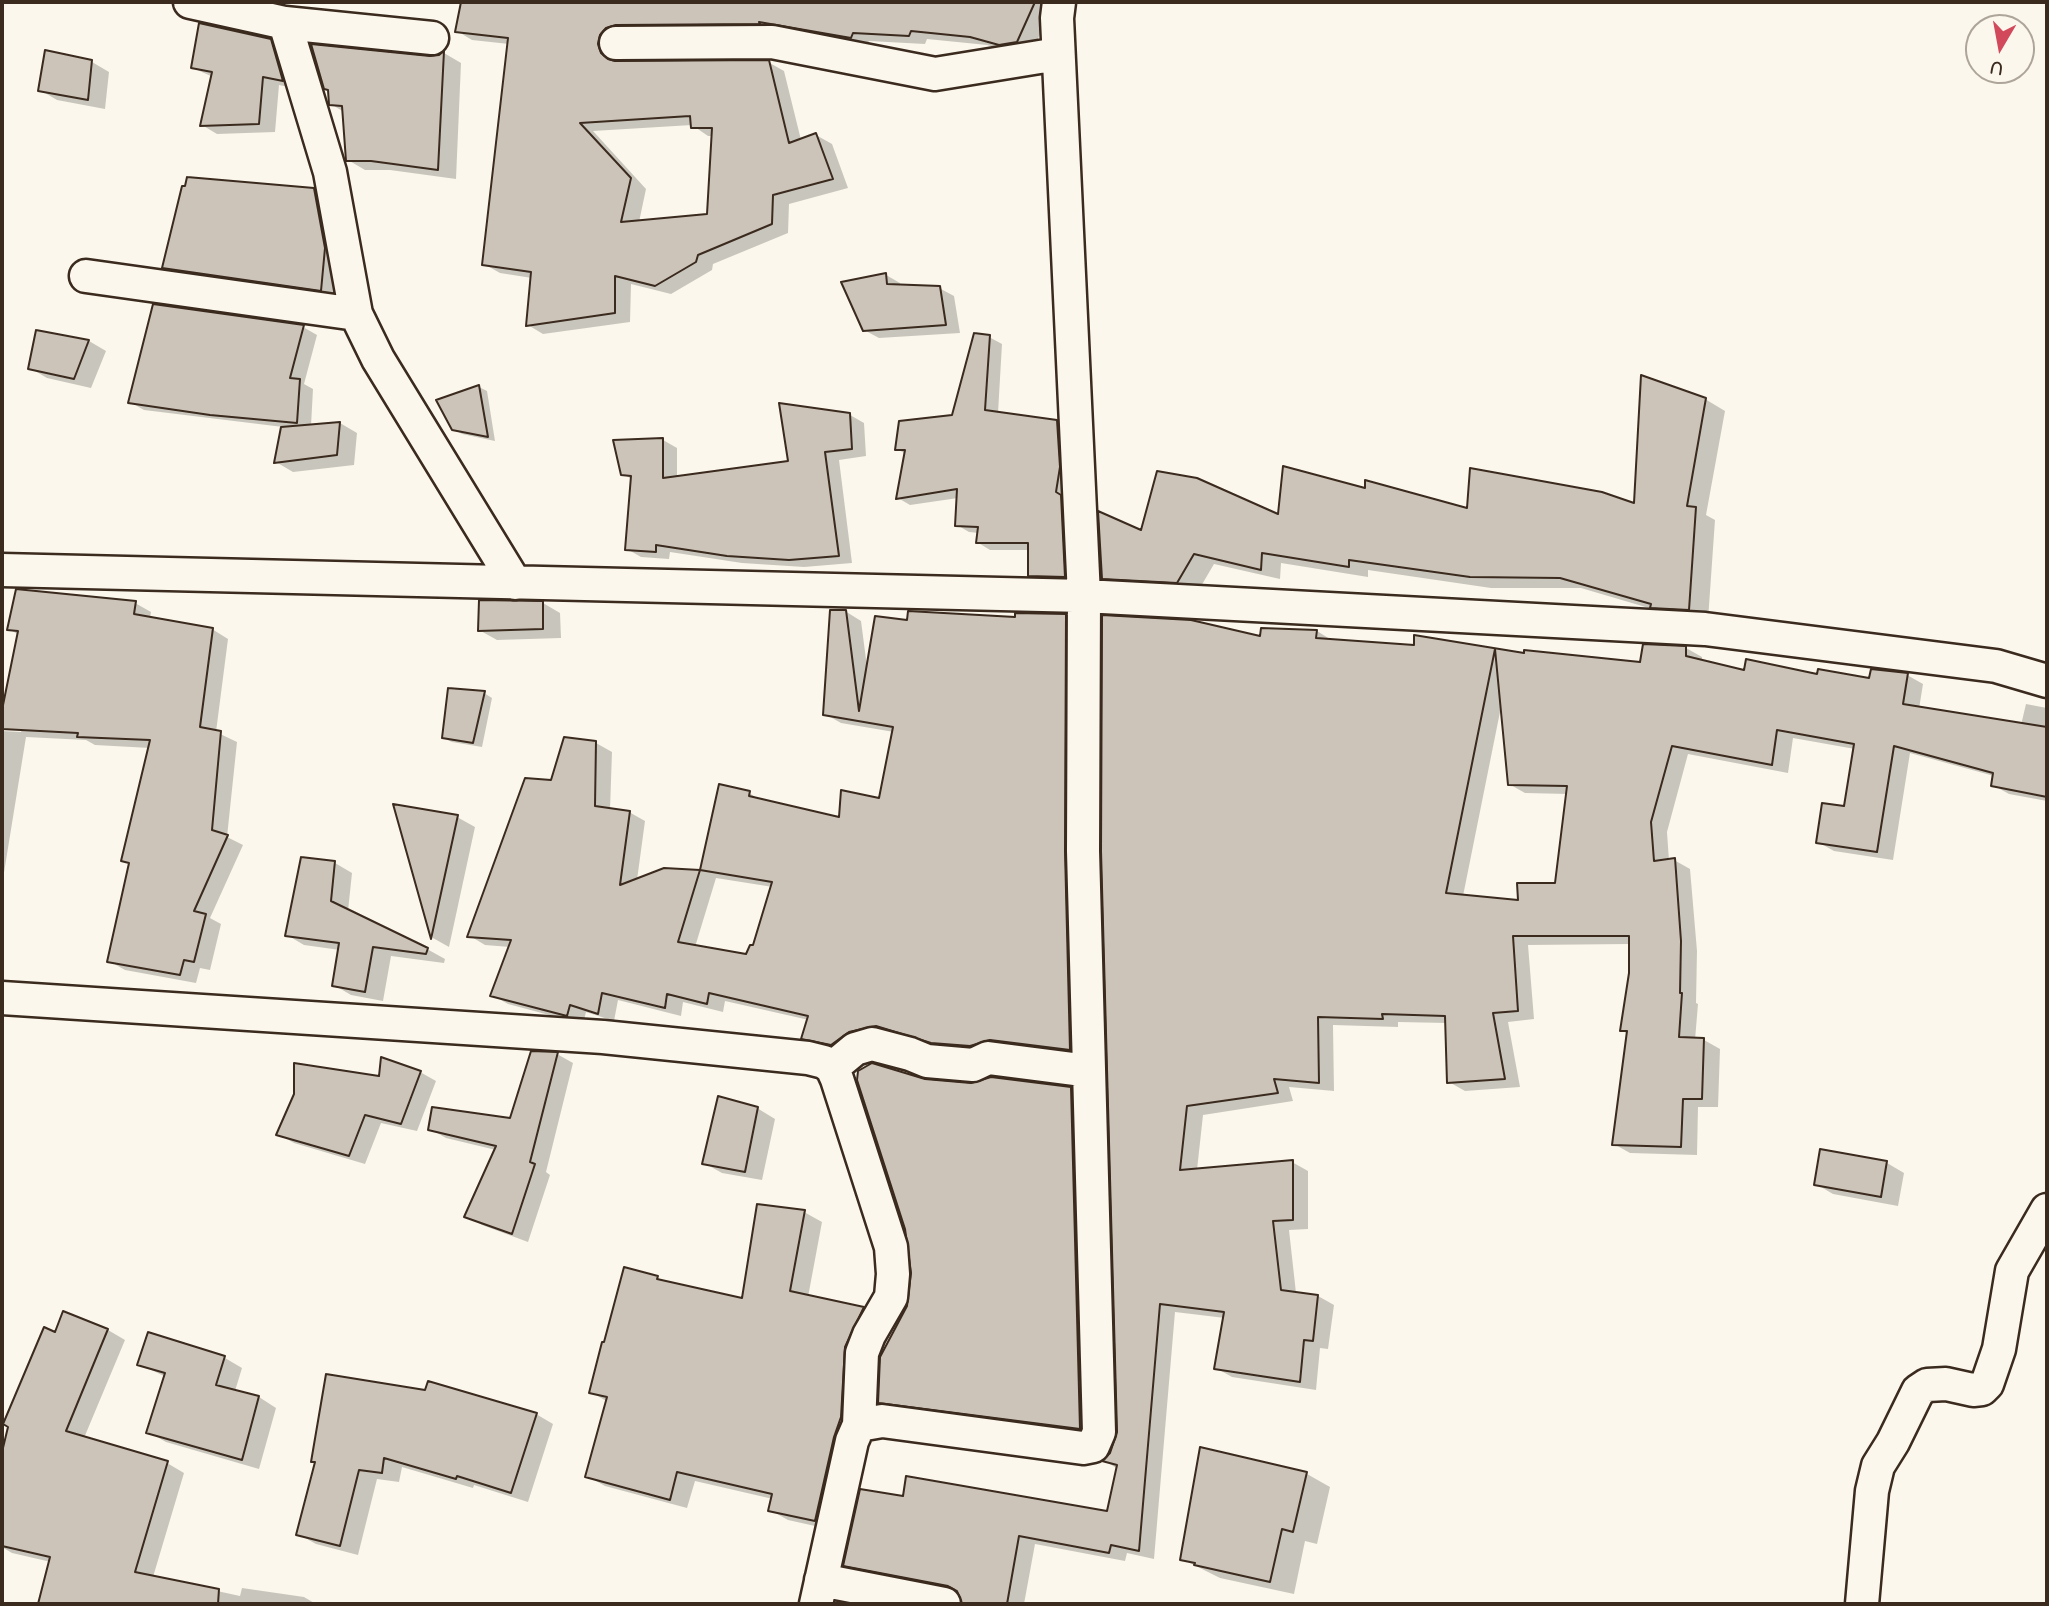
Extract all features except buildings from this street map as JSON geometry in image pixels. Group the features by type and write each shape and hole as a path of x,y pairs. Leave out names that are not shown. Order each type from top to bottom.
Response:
{"street":[{"path":"190,2 285,23 432,38"},
{"path":"859,1425 882,1421 1083,1448 1093,1446 1099,1432 1083,851 1084,596 1058,54 1059,2"},
{"path":"285,23 330,172 356,314 379,359 516,583"},
{"path":"616,43 772,42 934,74 1058,54"},
{"path":"86,276 356,314"},
{"path":"2,570 1084,596 1705,629 1996,666 2047,681"},
{"path":"2,998 603,1037 808,1058 824,1062 832,1068 891,1247 893,1274 891,1297 862,1353 859,1425 852,1441 819,1592 944,1604"},
{"path":"832,1068 855,1049 872,1044 927,1061 973,1065 988,1058 1089,1072"},
{"path":"1862,1604 1872,1491 1878,1466 1918,1391 1927,1385 1946,1384 1973,1390 1982,1389 1987,1384 1999,1349 2012,1271 2047,1210"}]}
